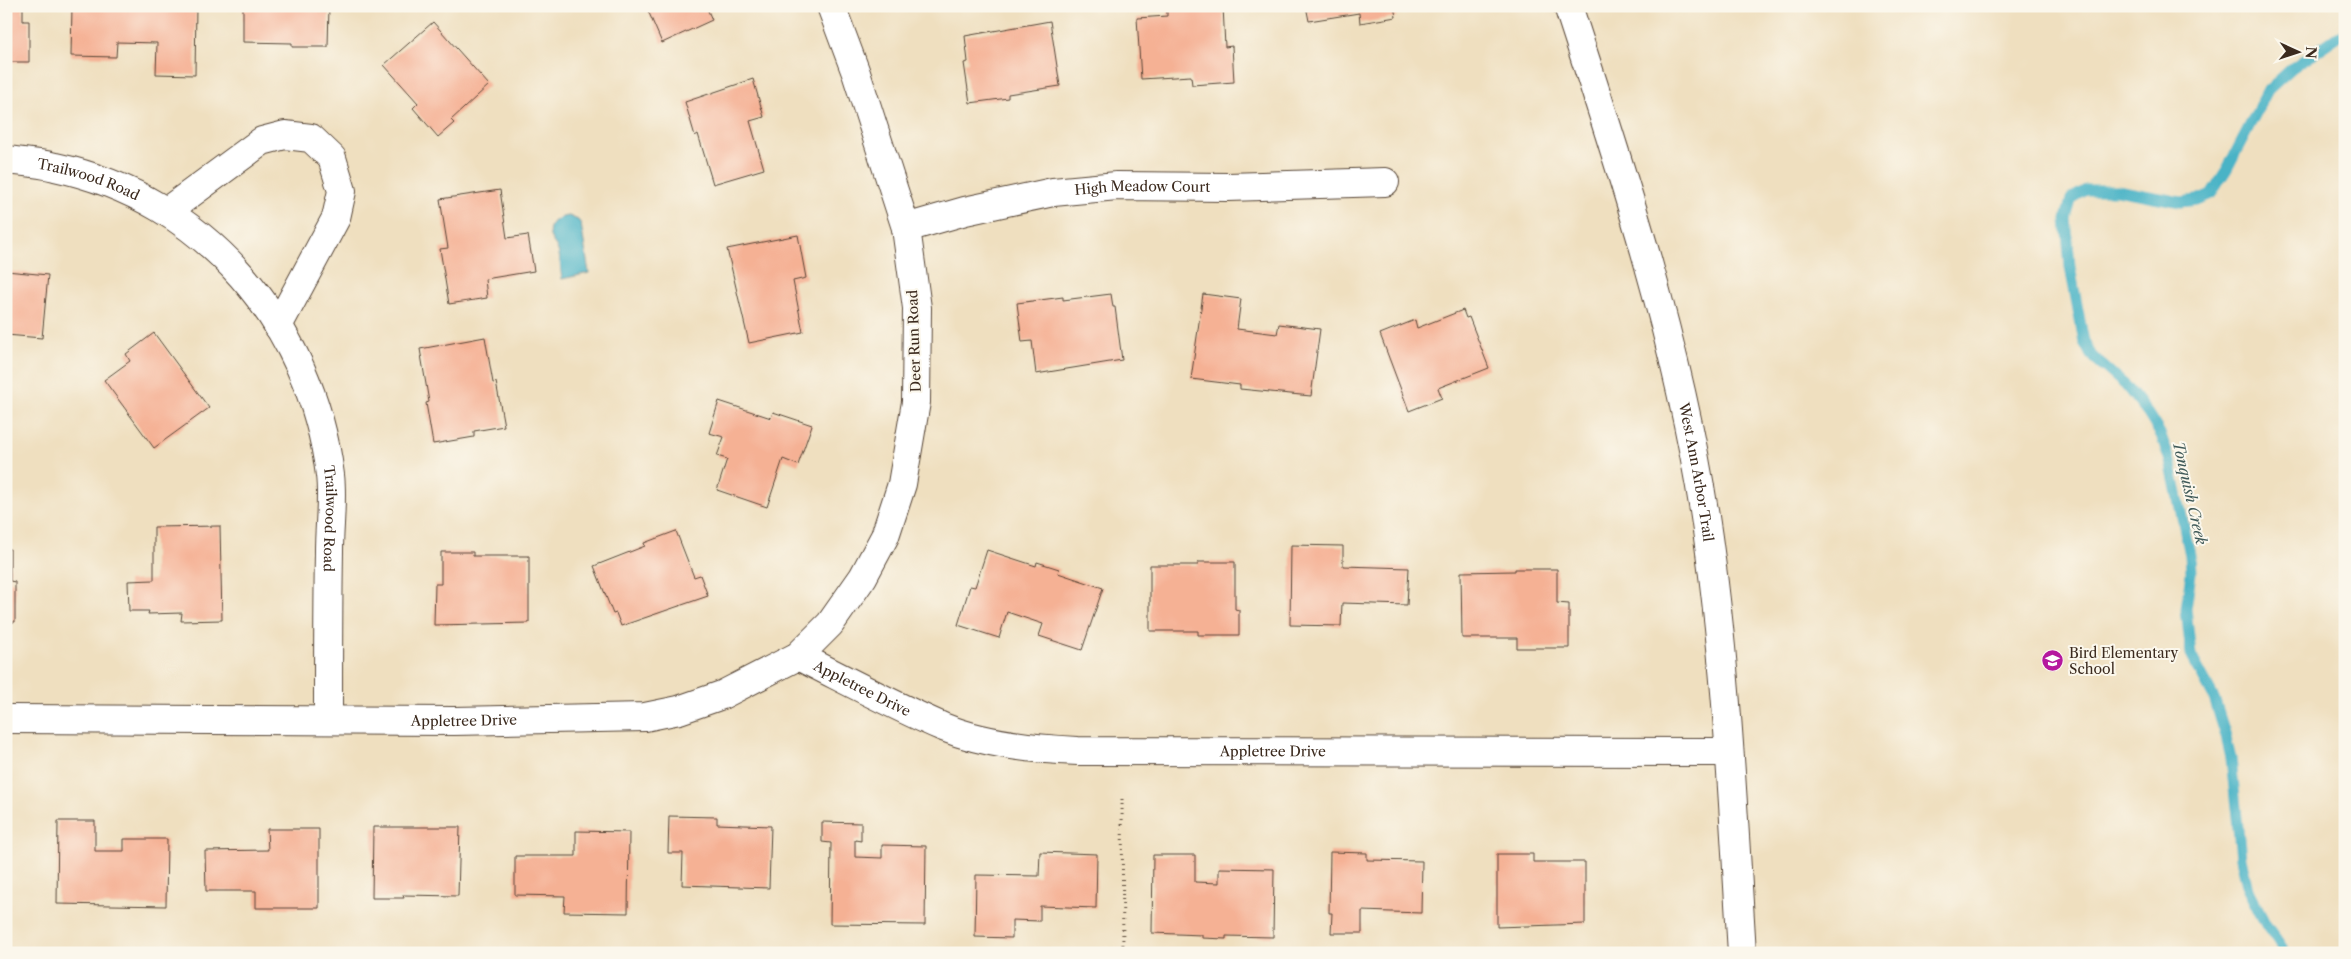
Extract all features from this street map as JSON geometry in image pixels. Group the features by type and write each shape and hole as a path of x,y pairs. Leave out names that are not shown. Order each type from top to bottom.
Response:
{"street":[{"name":"Deer Run Road","path":"798,656 830,624 863,577 885,536 902,484 916,402 916,308 906,228 856,73 830,6"},
{"name":"West Ann Arbor Trail","path":"1568,6 1625,179 1652,270 1684,406 1706,526 1716,601 1729,752 1742,953"},
{"path":"167,211 262,141 285,135 311,138 332,158 342,191 336,218 278,326"},
{"name":"Trailwood Road","path":"6,160 55,167 103,182 135,194 167,211 216,248 242,274 264,302 295,354 316,412 330,476 328,720"},
{"name":"High Meadow Court","path":"906,228 965,211 1053,192 1117,186 1228,187 1385,182"},
{"name":"Appletree Drive","path":"6,719 454,721 645,717 679,710 722,695 798,656 944,727 984,739 1037,749 1078,751 1729,752"}],"path":[{"path":"1122,799 1124,953"}],"water":[{"path":"569,216 578,220 581,224 589,273 562,279 559,254 549,232 554,222 561,217"}],"building":[{"path":"6,6 23,6 23,21 29,21 29,62 6,62"},
{"path":"72,6 196,6 195,75 156,74 157,43 117,42 116,57 71,56"},
{"path":"243,6 329,6 328,47 292,47 292,43 243,42"},
{"path":"646,6 706,6 712,20 662,43"},
{"path":"1167,6 1190,6 1190,9 1223,6 1225,47 1232,46 1234,82 1192,85 1191,76 1141,79 1137,18 1167,16"},
{"path":"1306,6 1394,6 1396,17 1360,23 1359,13 1309,21"},
{"path":"1050,21 1060,86 1008,94 1008,98 970,103 964,63 968,62 965,36"},
{"path":"433,22 489,85 451,120 454,123 438,137 413,108 418,103 384,65"},
{"path":"753,79 764,117 750,121 764,169 713,184 698,134 695,136 685,102"},
{"path":"500,190 507,238 528,235 534,271 485,279 487,298 449,304 440,249 448,248 440,199"},
{"path":"798,235 806,278 793,281 803,332 749,343 727,249"},
{"path":"6,271 48,275 42,338 6,335"},
{"path":"1111,294 1113,307 1115,307 1122,360 1036,374 1032,341 1022,342 1017,303 1063,297 1063,300"},
{"path":"1203,294 1241,299 1237,329 1277,334 1279,324 1320,329 1311,396 1240,389 1240,385 1191,379"},
{"path":"1463,310 1466,318 1469,317 1489,368 1438,388 1442,398 1409,411 1380,334 1415,320 1417,328"},
{"path":"154,333 209,408 154,448 104,380 130,361 126,354"},
{"path":"485,337 493,383 496,382 504,426 474,431 474,437 433,444 426,403 429,402 420,349"},
{"path":"719,401 771,418 773,412 812,425 798,465 783,459 767,507 717,490 727,459 717,456 724,437 709,433"},
{"path":"220,526 222,620 181,621 182,613 148,614 149,611 129,611 128,581 154,580 154,527"},
{"path":"676,531 694,577 700,575 708,596 621,626 616,613 613,614 594,566 645,546 644,543"},
{"path":"1291,545 1343,546 1343,566 1409,568 1407,605 1342,603 1341,626 1290,625"},
{"path":"6,549 10,549 10,581 15,582 15,622 6,622"},
{"path":"987,550 1036,566 1037,562 1059,569 1058,573 1103,588 1082,650 1039,636 1043,624 1007,612 999,638 958,625 970,586 975,587"},
{"path":"441,552 473,552 473,556 529,556 529,623 434,625 435,584 441,584"},
{"path":"1198,562 1235,562 1235,609 1239,610 1239,635 1198,635 1198,631 1150,631 1150,565 1198,565"},
{"path":"1515,569 1557,569 1557,603 1569,604 1569,648 1517,648 1517,638 1462,638 1461,572 1515,571"},
{"path":"669,816 717,817 717,824 771,826 769,888 682,885 683,853 668,853"},
{"path":"58,821 95,821 95,851 124,851 124,839 167,839 166,906 57,904"},
{"path":"822,822 861,823 861,841 855,840 855,857 882,858 882,845 926,846 925,925 830,924 831,843 822,842"},
{"path":"373,827 460,827 458,896 403,895 404,898 372,898"},
{"path":"267,829 319,829 319,908 256,908 256,891 206,891 205,851 268,850"},
{"path":"576,831 629,832 628,913 564,912 565,896 515,895 515,856 576,856"},
{"path":"1040,852 1097,854 1096,908 1040,906 1040,921 1012,920 1012,938 975,937 976,875 1039,876"},
{"path":"1330,852 1367,853 1367,860 1422,861 1421,913 1362,911 1362,933 1331,933 1332,913 1329,913"},
{"path":"1497,854 1533,854 1533,862 1585,862 1585,924 1497,927"},
{"path":"1153,855 1195,855 1195,882 1219,883 1219,868 1274,869 1273,937 1226,936 1226,939 1202,938 1202,935 1152,933"}],"waterway":[{"name":"Tonquish Creek","path":"2286,953 2266,925 2248,890 2241,858 2231,758 2225,733 2214,698 2191,655 2186,609 2191,573 2190,555 2170,461 2161,435 2148,414 2126,386 2092,356 2084,342 2070,267 2066,219 2071,199 2086,190 2117,190 2181,202 2197,200 2211,194 2227,169 2268,90 2292,68 2337,37 2345,34"}],"place":[{"name":"Bird Elementary School","path":"2053,661"}]}
